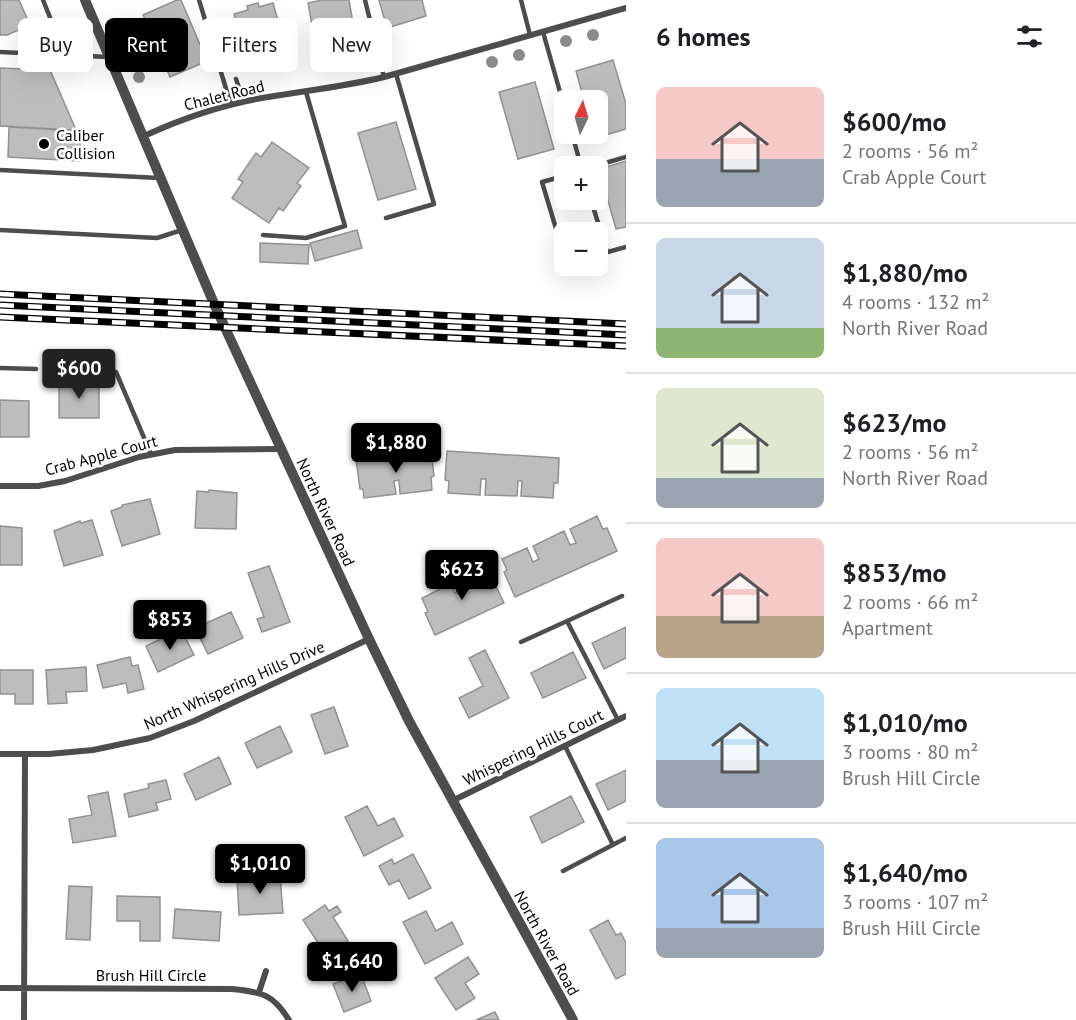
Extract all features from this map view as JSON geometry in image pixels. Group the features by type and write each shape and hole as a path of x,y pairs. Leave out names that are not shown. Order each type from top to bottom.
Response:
{"street":[{"name":"North River Road","path":"85,0 105,46"},
{"name":"Chalet Road","path":"144,136 171,123 231,105 384,77 626,8"},
{"name":"North River Road","path":"116,72 182,230 280,449 369,639 409,721 573,1020"},
{"name":"Crab Apple Court","path":"0,486 38,486 65,482 106,466 151,454 190,449 280,449"},
{"name":"North Whispering Hills Drive","path":"0,754 93,750 150,738 194,721 369,639"},
{"name":"Whispering Hills Court","path":"452,801 626,716"},
{"path":"24,1020 25,754"},
{"path":"266,972 259,992 271,998 289,1020"},
{"name":"Brush Hill Circle","path":"0,988 232,989 259,992"}],"lane":[{"path":"43,0 50,18"},
{"path":"199,0 231,105"},
{"path":"364,0 384,77"},
{"path":"521,0 530,35"},
{"path":"543,32 559,90"},
{"path":"0,52 18,53"},
{"path":"386,218 434,204 396,74"},
{"path":"236,79 241,94"},
{"path":"263,235 306,238 345,226 306,92"},
{"path":"608,162 626,157"},
{"path":"0,170 161,178"},
{"path":"554,179 542,182 554,222"},
{"path":"0,230 157,238 182,230"},
{"path":"608,252 626,247"},
{"path":"0,368 36,369"},
{"path":"55,370 116,372 151,454"},
{"path":"521,642 622,596"},
{"path":"567,621 618,720"},
{"path":"565,746 613,845"},
{"path":"563,871 626,838"}],"building":[{"path":"0,0 19,0 27,18 18,18 18,30 0,35"},
{"path":"181,0 200,45 200,64 188,69 188,18 144,18 143,15"},
{"path":"322,0 349,0 352,18 311,18 308,3"},
{"path":"379,0 422,0 426,16 392,26 392,18 384,18"},
{"path":"258,3 259,7 273,3 277,18 235,18 234,14 248,10 247,6"},
{"path":"613,60 626,104 626,129 608,134 608,90 581,90 576,71"},
{"path":"0,68 18,69 18,72 51,72 76,130 0,126"},
{"path":"168,72 182,72 170,77"},
{"path":"535,82 554,149 518,159 499,92"},
{"path":"396,122 416,189 378,200 358,133"},
{"name":"Caliber Collision","path":"9,127 81,131 79,161 8,157"},
{"path":"272,142 309,168 297,183 301,186 283,211 279,208 269,223 232,198 243,182 238,179 256,153 261,157"},
{"path":"626,161 626,227 616,229 608,201 608,166"},
{"path":"357,230 362,248 315,261 310,243"},
{"path":"260,243 309,245 308,264 260,262"},
{"path":"59,382 99,382 99,418 59,418"},
{"path":"0,400 29,401 29,437 0,437"},
{"path":"431,451 434,476 431,477 432,490 400,494 399,480 394,481 396,494 364,498 363,489 360,489 356,459"},
{"path":"447,451 559,458 558,483 554,483 553,498 521,496 522,481 518,481 517,496 485,495 486,479 481,479 480,495 448,493 449,481 445,480"},
{"path":"209,490 237,493 236,529 195,528 197,491 209,492"},
{"path":"150,499 160,534 122,546 111,511 122,505"},
{"path":"597,516 603,529 607,528 617,551 515,597 504,572 507,570 502,559 527,548 533,562 539,559 533,546 564,531 570,545 576,543 570,529"},
{"path":"92,520 103,555 64,566 54,531 80,521 81,523"},
{"path":"0,526 22,528 22,565 0,565"},
{"path":"269,566 290,622 262,632 257,619 264,617 248,573"},
{"path":"483,568 490,581 493,580 504,603 435,635 425,613 428,612 422,598 450,584 455,593 459,591 454,581"},
{"path":"231,612 243,638 208,654 195,628"},
{"path":"626,627 626,658 604,669 592,643"},
{"path":"181,629 194,655 158,672 146,646"},
{"path":"485,650 509,698 469,718 459,698 483,686 469,658"},
{"path":"573,652 586,678 543,698 531,673"},
{"path":"130,657 132,666 138,665 144,689 128,693 126,683 103,688 97,665"},
{"path":"86,667 87,691 66,692 67,703 48,704 46,670"},
{"path":"0,670 33,670 33,704 15,704 15,694 0,694"},
{"path":"334,707 348,746 325,754 311,715"},
{"path":"280,726 292,752 257,768 245,743"},
{"path":"219,757 231,784 196,800 184,774"},
{"path":"626,770 626,801 608,810 596,784"},
{"path":"166,780 171,799 156,803 158,810 129,817 124,794 149,788 148,784"},
{"path":"108,792 116,836 73,843 69,819 92,815 88,796"},
{"path":"571,796 584,822 542,843 530,817"},
{"path":"367,806 378,826 394,818 403,836 364,856 345,817"},
{"path":"413,854 431,888 409,899 399,880 389,885 379,866 392,859 394,864"},
{"path":"280,875 283,913 239,915 237,878"},
{"path":"69,886 92,887 90,940 66,939"},
{"path":"117,896 160,897 160,941 140,941 140,921 117,921"},
{"path":"325,905 329,911 337,906 341,912 333,917 348,941 326,955 303,920"},
{"path":"175,909 221,912 219,941 173,938"},
{"path":"426,911 436,931 452,922 463,944 425,964 403,922"},
{"path":"608,920 616,935 621,933 626,943 626,974 616,979 590,930"},
{"path":"468,957 479,974 465,983 475,998 456,1010 435,978"},
{"path":"361,974 371,1001 344,1012 333,984"},
{"path":"495,1012 499,1020 476,1020"}],"railway":[{"path":"0,294 626,324"},
{"path":"0,305 626,335"},
{"path":"0,317 626,346"}],"place":[{"name":"Caliber Collision","path":"44,144"}]}
